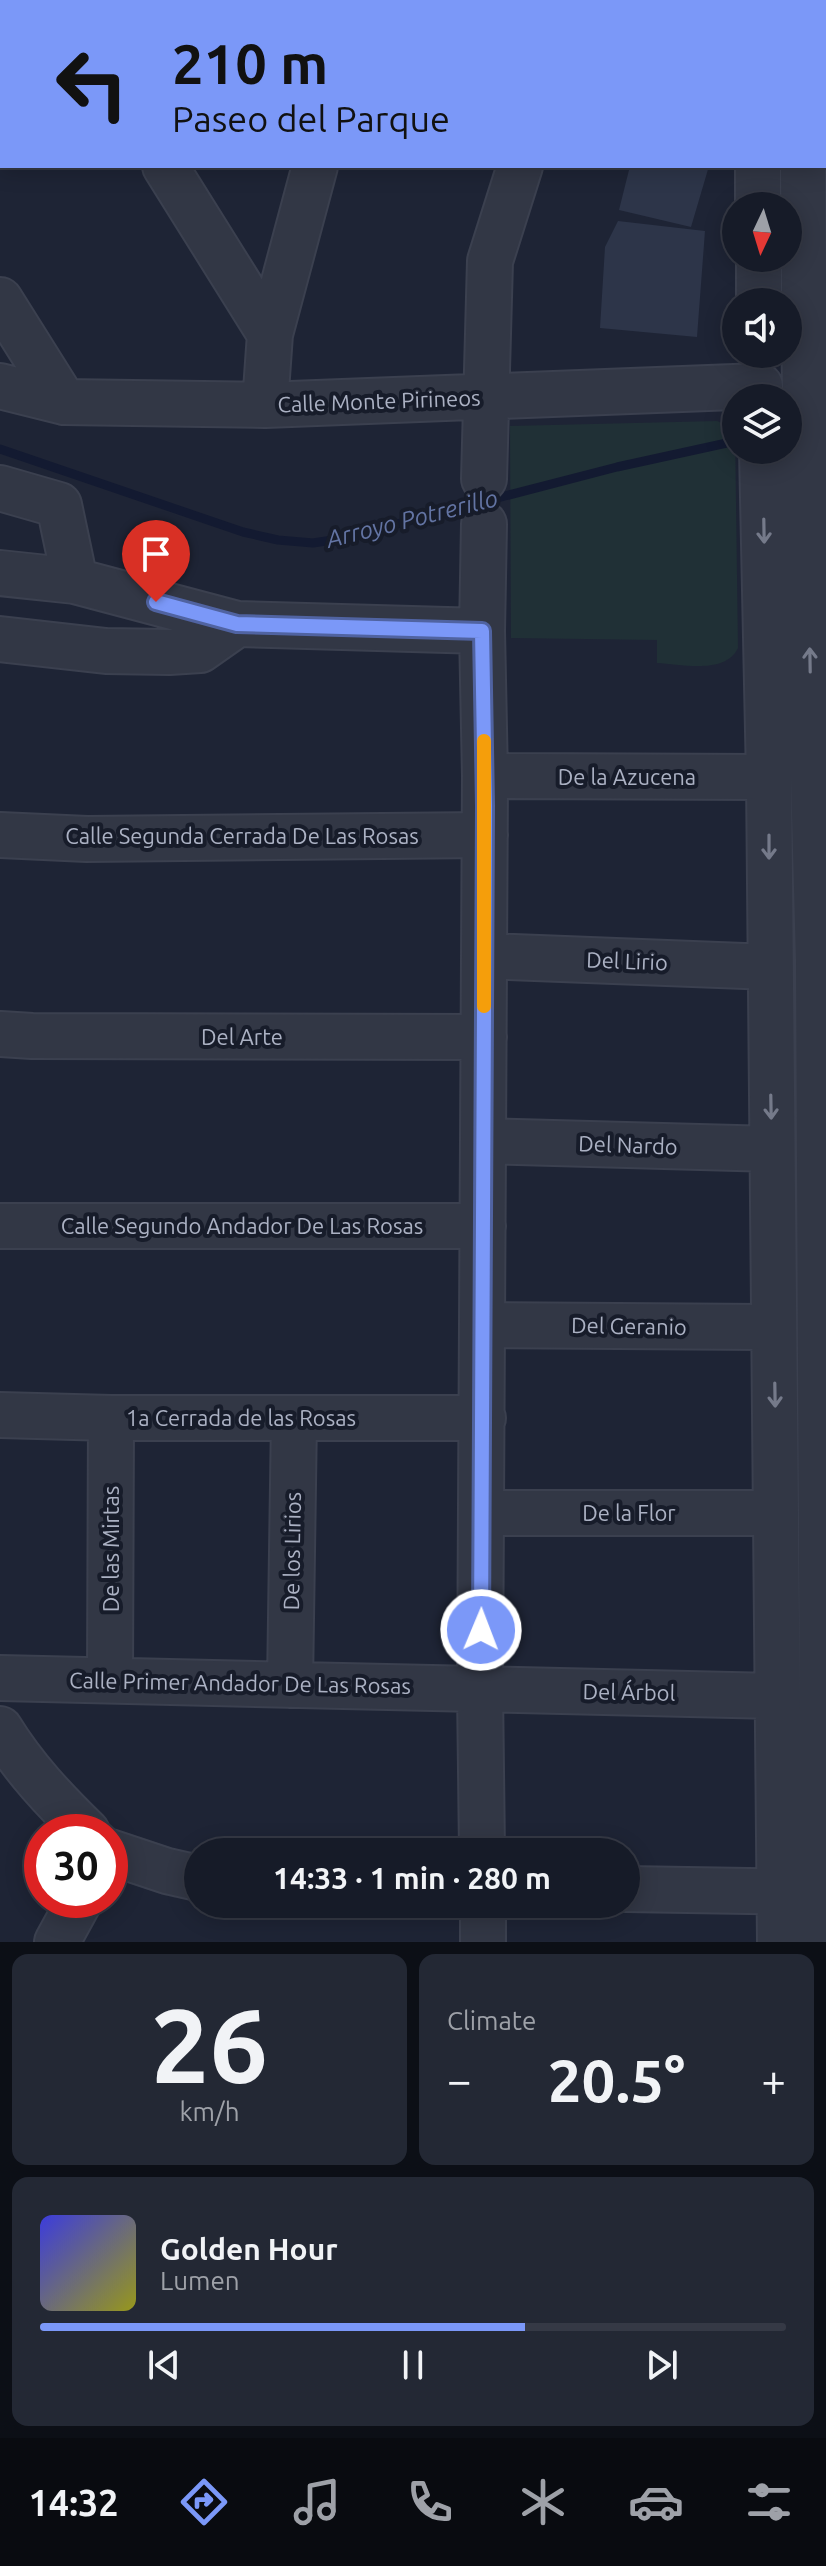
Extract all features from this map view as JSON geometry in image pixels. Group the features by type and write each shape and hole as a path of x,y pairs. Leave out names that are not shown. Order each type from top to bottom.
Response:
{"street":[{"path":"166,168 270,334"},
{"path":"265,405 270,334 314,168"},
{"path":"484,479 490,261 519,168"},
{"path":"758,168 758,192"},
{"path":"803,168 807,454 816,516 822,958 823,1942"},
{"path":"0,300 64,402"},
{"name":"Calle Monte Pirineos","path":"0,386 64,402 265,405 486,398 760,379"},
{"path":"762,464 769,777 780,1942"},
{"path":"0,488 59,505 75,581"},
{"path":"482,1838 484,524"},
{"path":"0,573 75,581 237,624 482,631"},
{"path":"0,639 106,651 191,651 210,645 237,624"},
{"path":"767,693 818,713"},
{"name":"De la Azucena","path":"485,776 769,777"},
{"name":"Calle Segunda Cerrada De Las Rosas","path":"0,835 87,839 485,835"},
{"name":"Del Lirio","path":"485,956 769,967"},
{"name":"Del Arte","path":"0,1034 484,1037"},
{"name":"Del Nardo","path":"484,1141 772,1149"},
{"name":"Calle Segundo Andador De Las Rosas","path":"0,1226 483,1226"},
{"name":"Del Geranio","path":"483,1325 774,1327"},
{"name":"1a Cerrada de las Rosas","path":"0,1415 483,1418"},
{"name":"De las Mirtas","path":"110,1680 111,1418"},
{"name":"De los Lirios","path":"290,1685 294,1418"},
{"name":"De la Flor","path":"482,1513 776,1513"},
{"name":"Calle Primer Andador De Las Rosas","path":"0,1678 480,1689"},
{"name":"Del Árbol","path":"480,1689 777,1696"},
{"path":"0,1729 15,1753 68,1814"},
{"path":"128,1858 184,1875"},
{"path":"640,1889 824,1892"},
{"path":"57,1942 70,1918"},
{"path":"483,1918 483,1942"}],"shaded area":[{"path":"722,423 722,464 735,464 738,648 732,656 713,665 678,665 657,663 657,640 511,638 510,426"}],"building":[{"path":"630,168 708,168 691,227 619,210"},
{"path":"618,221 705,231 697,337 600,328 605,247"}],"waterway":[{"name":"Arroyo Potrerillo","path":"0,449 243,532 278,540 313,543 722,444"}],"slow traffic":[{"path":"484,741 484,1006"}],"route":[{"path":"156,602 237,624 482,631 485,806 481,1630"}]}
